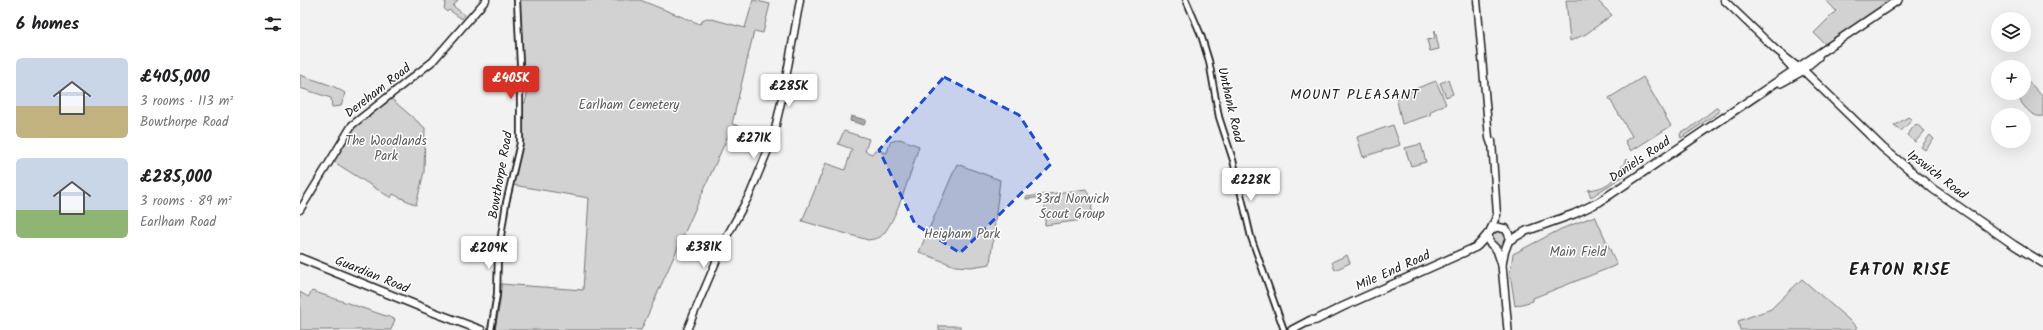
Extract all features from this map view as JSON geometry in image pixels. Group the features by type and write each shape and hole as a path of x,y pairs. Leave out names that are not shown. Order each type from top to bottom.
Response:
{"highway":[{"name":"Daniels Road","path":"1508,243 1526,231 1574,214 1599,202 1760,93 1798,70 1826,48 1898,0"},
{"name":"Ipswich Road","path":"1798,70 1826,94 1888,153 1933,189 2014,245 2043,263"},
{"path":"1502,265 1510,234 1505,228 1497,227 1490,232 1488,240 1499,253 1502,265 1508,330"},
{"name":"Daniels Road","path":"1505,228 1526,231"},
{"name":"Mile End Road","path":"1292,330 1476,246 1490,232"},
{"path":"1493,247 1501,249 1508,243"},
{"name":"Mile End Road","path":"1476,246 1493,247"},
{"name":"Guardian Road","path":"300,258 482,330"},
{"name":"Guardian Road","path":"436,313 470,330"}],"main road":[{"name":"Dereham Road","path":"300,210 352,125 432,61 486,0"},
{"path":"687,330 727,236 750,194 773,138 784,89 800,0"},
{"path":"1477,0 1487,110 1488,138 1491,144 1497,215 1505,228"},
{"name":"Ipswich Road","path":"1724,0 1798,70"},
{"path":"1490,232 1497,215"}],"street":[{"name":"Bowthorpe Road","path":"491,330 498,294 498,256 506,203 520,143 520,64 516,0"},
{"name":"Unthank Road","path":"1186,0 1201,35 1209,62 1219,117 1233,160 1251,237 1284,330"}],"highlighted area":[{"path":"944,77 1019,115 1051,164 960,253 915,224 879,150"}],"green space":[{"path":"441,0 458,0 453,6 465,15 462,19 449,10 447,12 444,8 446,2"},
{"name":"Earlham Cemetery","path":"520,0 640,0 700,24 704,19 708,18 745,28 753,0 770,4 763,33 754,31 732,124 767,134 766,138 731,129 641,330 495,330 500,302 501,284 583,290 589,198 513,185 522,147 522,103 525,103 531,77 523,75"},
{"path":"1566,0 1597,0 1612,15 1586,34 1570,41"},
{"path":"1826,0 1890,0 1825,44 1814,33 1836,11"},
{"path":"1435,30 1439,49 1430,51 1427,40 1434,39"},
{"path":"300,75 333,86 345,93 341,106 332,107 331,98 300,88"},
{"path":"1643,77 1671,126 1631,151 1625,141 1632,136 1609,98"},
{"path":"1448,80 1453,94 1446,97 1440,83"},
{"path":"1436,81 1446,104 1431,111 1430,115 1402,124 1396,96"},
{"path":"2031,84 2043,97 2043,116 2031,113 2031,108 2026,108 2020,100 2031,100"},
{"name":"The Woodlands Park","path":"388,96 425,128 424,172 416,205 393,194 391,198 331,160 352,128"},
{"path":"1716,108 1719,109 1719,112 1681,138 1680,135 1682,131 1688,130"},
{"path":"1908,117 1912,120 1901,131 1894,126"},
{"path":"1916,124 1925,131 1915,142 1907,135"},
{"path":"1393,125 1400,145 1363,157 1357,137"},
{"path":"844,131 869,139 865,151 872,154 875,150 887,153 890,142 900,139 919,146 908,181 892,221 886,231 878,238 868,240 802,221 826,163 845,170 852,149 838,144"},
{"path":"1930,135 1934,139 1925,150 1921,147"},
{"path":"1421,144 1426,162 1411,166 1405,148"},
{"path":"1626,159 1633,163 1625,175 1591,197 1588,190 1602,187 1612,180"},
{"name":"Heigham Park","path":"957,164 1000,180 990,264 971,267 955,266 919,252"},
{"name":"33rd Norwich Scout Group","path":"1086,189 1092,201 1091,219 1045,225 1045,197 1026,199 1026,197"},
{"name":"Main Field","path":"1595,216 1617,265 1533,298 1533,301 1515,306 1510,273 1513,254 1561,229"},
{"path":"1499,230 1505,232 1507,238 1505,244 1499,246 1493,244 1491,238 1493,232"},
{"path":"1347,255 1350,263 1335,270 1332,262"},
{"path":"1802,279 1857,327 1854,330 1740,330 1738,321 1771,309"},
{"path":"312,291 395,319 391,330 300,330 300,292 308,297"},
{"path":"939,326 960,326 960,330 939,330"}],"shaded area":[{"path":"851,116 866,120 864,125 850,121"}],"district":[{"name":"MOUNT PLEASANT","path":"1355,95"},
{"name":"EATON RISE","path":"1900,270"}]}
